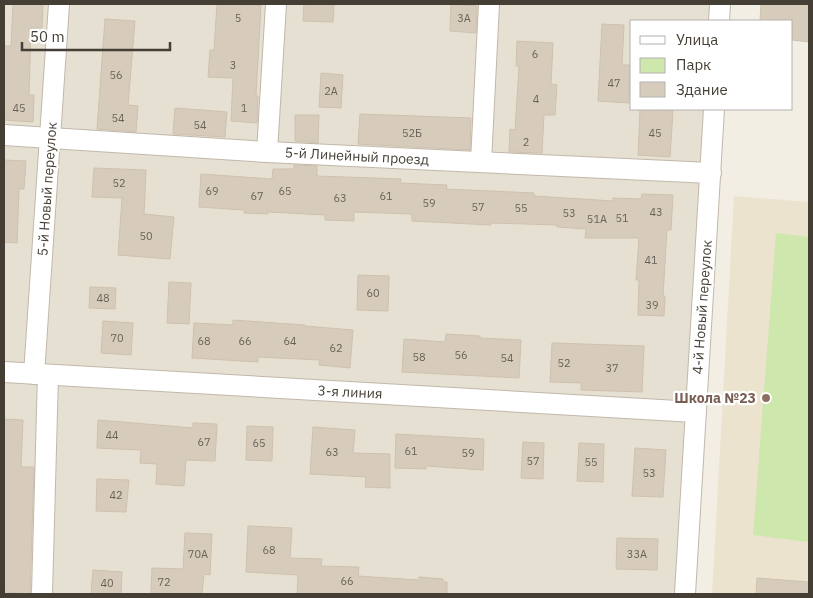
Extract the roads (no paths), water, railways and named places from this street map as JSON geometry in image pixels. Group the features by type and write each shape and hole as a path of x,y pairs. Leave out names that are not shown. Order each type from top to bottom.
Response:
{"street":[{"name":"5-й Новый переулок","path":"42,594 41,375 50,137 59,4"},
{"path":"267,152 276,4"},
{"path":"481,162 489,4"},
{"path":"719,20 720,4"},
{"name":"4-й Новый переулок","path":"685,594 714,110"},
{"name":"5-й Линейный проезд","path":"4,134 267,152 711,173"},
{"name":"3-я линия","path":"4,372 696,412"}],"place":[{"name":"Школа №23","path":"766,398"}]}
